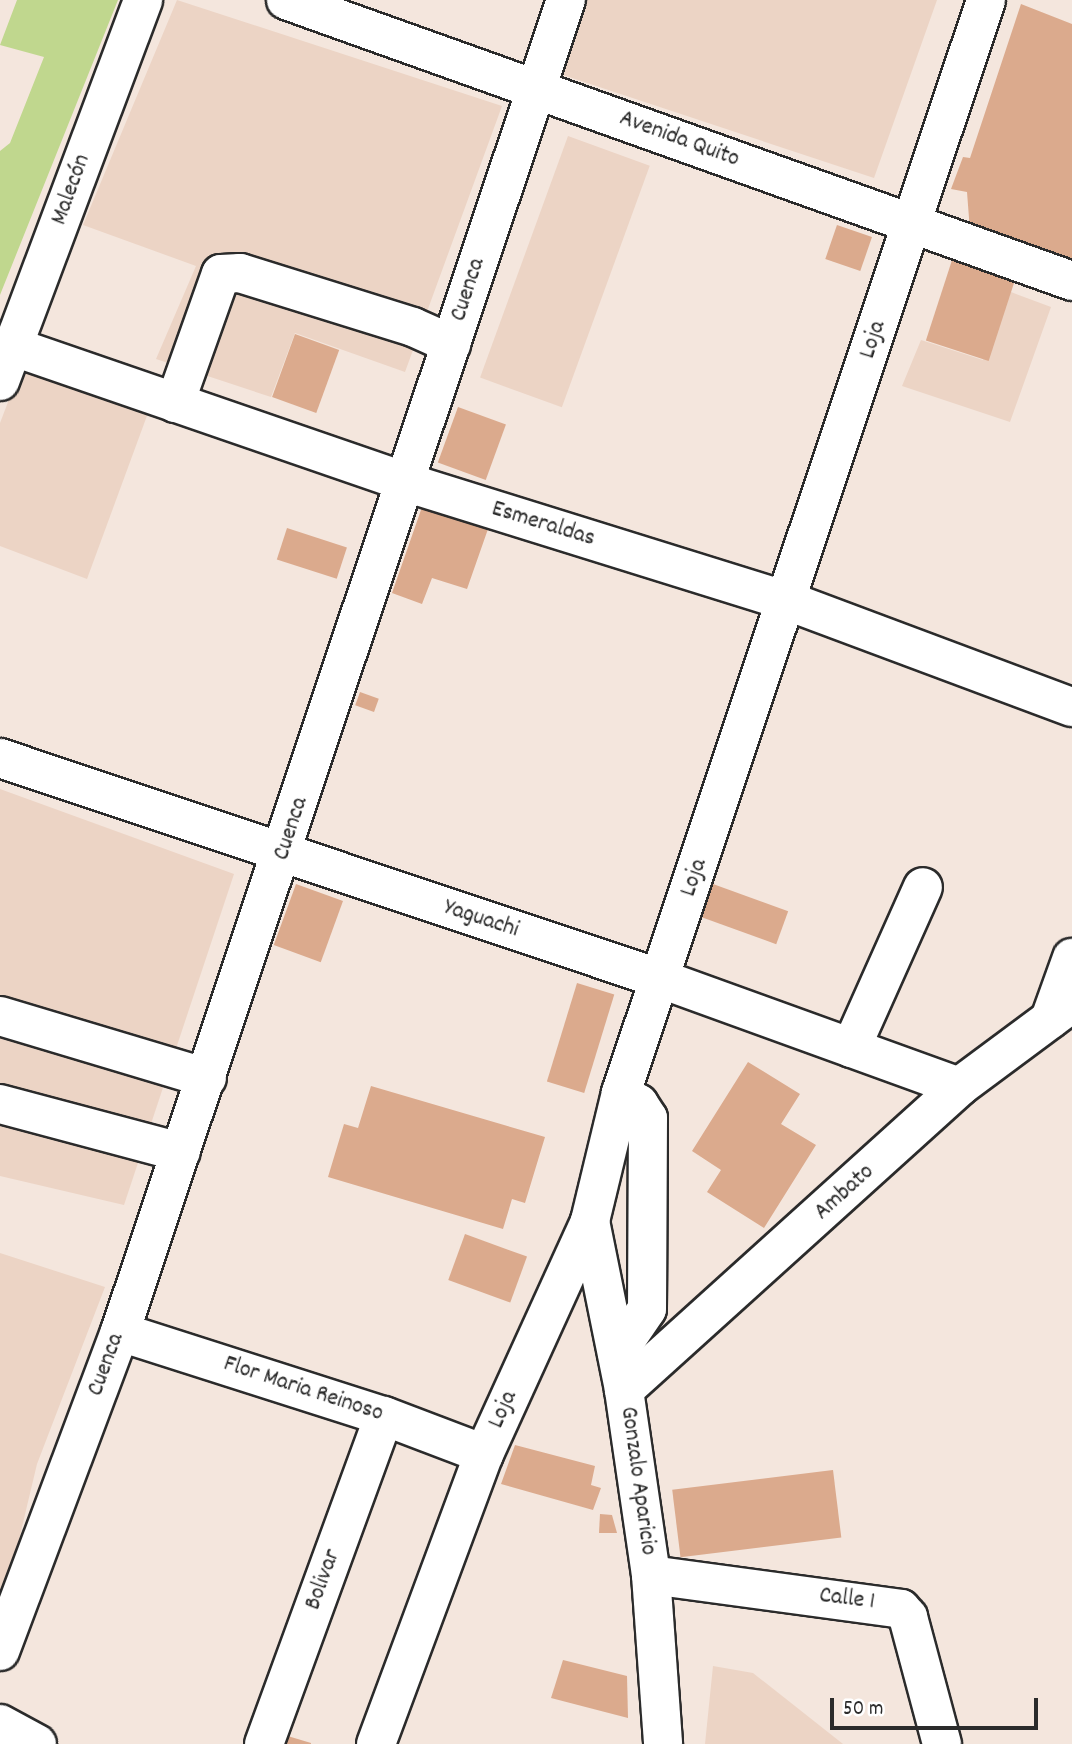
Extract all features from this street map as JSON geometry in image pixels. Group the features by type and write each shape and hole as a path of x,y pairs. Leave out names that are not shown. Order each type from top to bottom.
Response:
{"street":[{"name":"Malecón","path":"7,364 143,0"},
{"name":"Avenida Quito","path":"286,0 1072,281"},
{"name":"Cuenca","path":"0,1651 120,1332 283,855 566,0"},
{"name":"Loja","path":"376,1744 484,1454 590,1221 621,1093 788,601 986,0"},
{"path":"175,403 221,274 253,277 413,327 451,344"},
{"name":"Esmeraldas","path":"7,364 175,403 405,482 788,601 1072,707"},
{"name":"Yaguachi","path":"0,758 283,855 661,979 959,1087"},
{"path":"851,1048 923,887"},
{"path":"1061,1011 1072,958"},
{"name":"Ambato","path":"624,1390 959,1087 1061,1011"},
{"path":"0,1016 207,1078"},
{"path":"617,1353 647,1309 648,1118 639,1104 621,1093"},
{"path":"0,1104 181,1152"},
{"name":"Gonzalo Aparicio","path":"590,1221 624,1390 651,1575 663,1744"},
{"name":"Flor Maria Reinoso","path":"120,1332 384,1416 484,1454"},
{"name":"Bolivar","path":"264,1744 384,1416"},
{"name":"Calle 1","path":"651,1575 901,1609 908,1617 942,1744"},
{"path":"0,1724 37,1744"}],"shaded area":[{"path":"177,0 502,106 405,372 295,333 271,397 156,359 196,266 83,225"},
{"path":"587,0 937,0 874,178 560,74"},
{"path":"568,136 650,166 562,407 480,378"},
{"path":"1011,292 1051,307 1010,422 902,386 921,340 983,360"},
{"path":"21,368 148,413 87,579 0,546 0,423"},
{"path":"0,789 234,874 124,1205 0,1176"},
{"path":"0,1253 105,1287 37,1464 17,1548 0,1592"},
{"path":"713,1666 753,1673 843,1744 705,1744"}],"green space":[{"path":"17,0 118,0 0,295 0,151 10,143 44,57 0,45"}],"building":[{"path":"1021,4 1072,24 1072,263 970,231 967,192 951,189 963,157 970,158"},
{"path":"837,225 872,237 860,271 825,259"},
{"path":"954,254 1017,274 989,361 926,341"},
{"path":"295,334 339,350 316,413 272,397"},
{"path":"458,407 506,424 486,480 438,462"},
{"path":"422,507 488,529 467,589 432,578 422,604 392,593"},
{"path":"287,528 347,547 337,579 277,559"},
{"path":"360,692 379,699 374,712 355,705"},
{"path":"296,884 343,901 321,962 274,945"},
{"path":"713,884 788,911 776,944 701,917"},
{"path":"577,983 614,994 584,1093 547,1081"},
{"path":"748,1062 800,1094 781,1124 816,1145 764,1228 707,1192 721,1170 692,1151"},
{"path":"371,1086 545,1137 525,1203 512,1199 503,1229 328,1177 344,1124 358,1128"},
{"path":"465,1234 527,1257 510,1303 448,1280"},
{"path":"515,1445 595,1466 591,1485 601,1488 593,1510 501,1484"},
{"path":"833,1470 841,1537 680,1557 672,1490"},
{"path":"600,1514 612,1515 617,1533 599,1533"},
{"path":"563,1660 627,1676 628,1718 551,1698"},
{"path":"281,1734 311,1743 311,1744 278,1744"}]}
